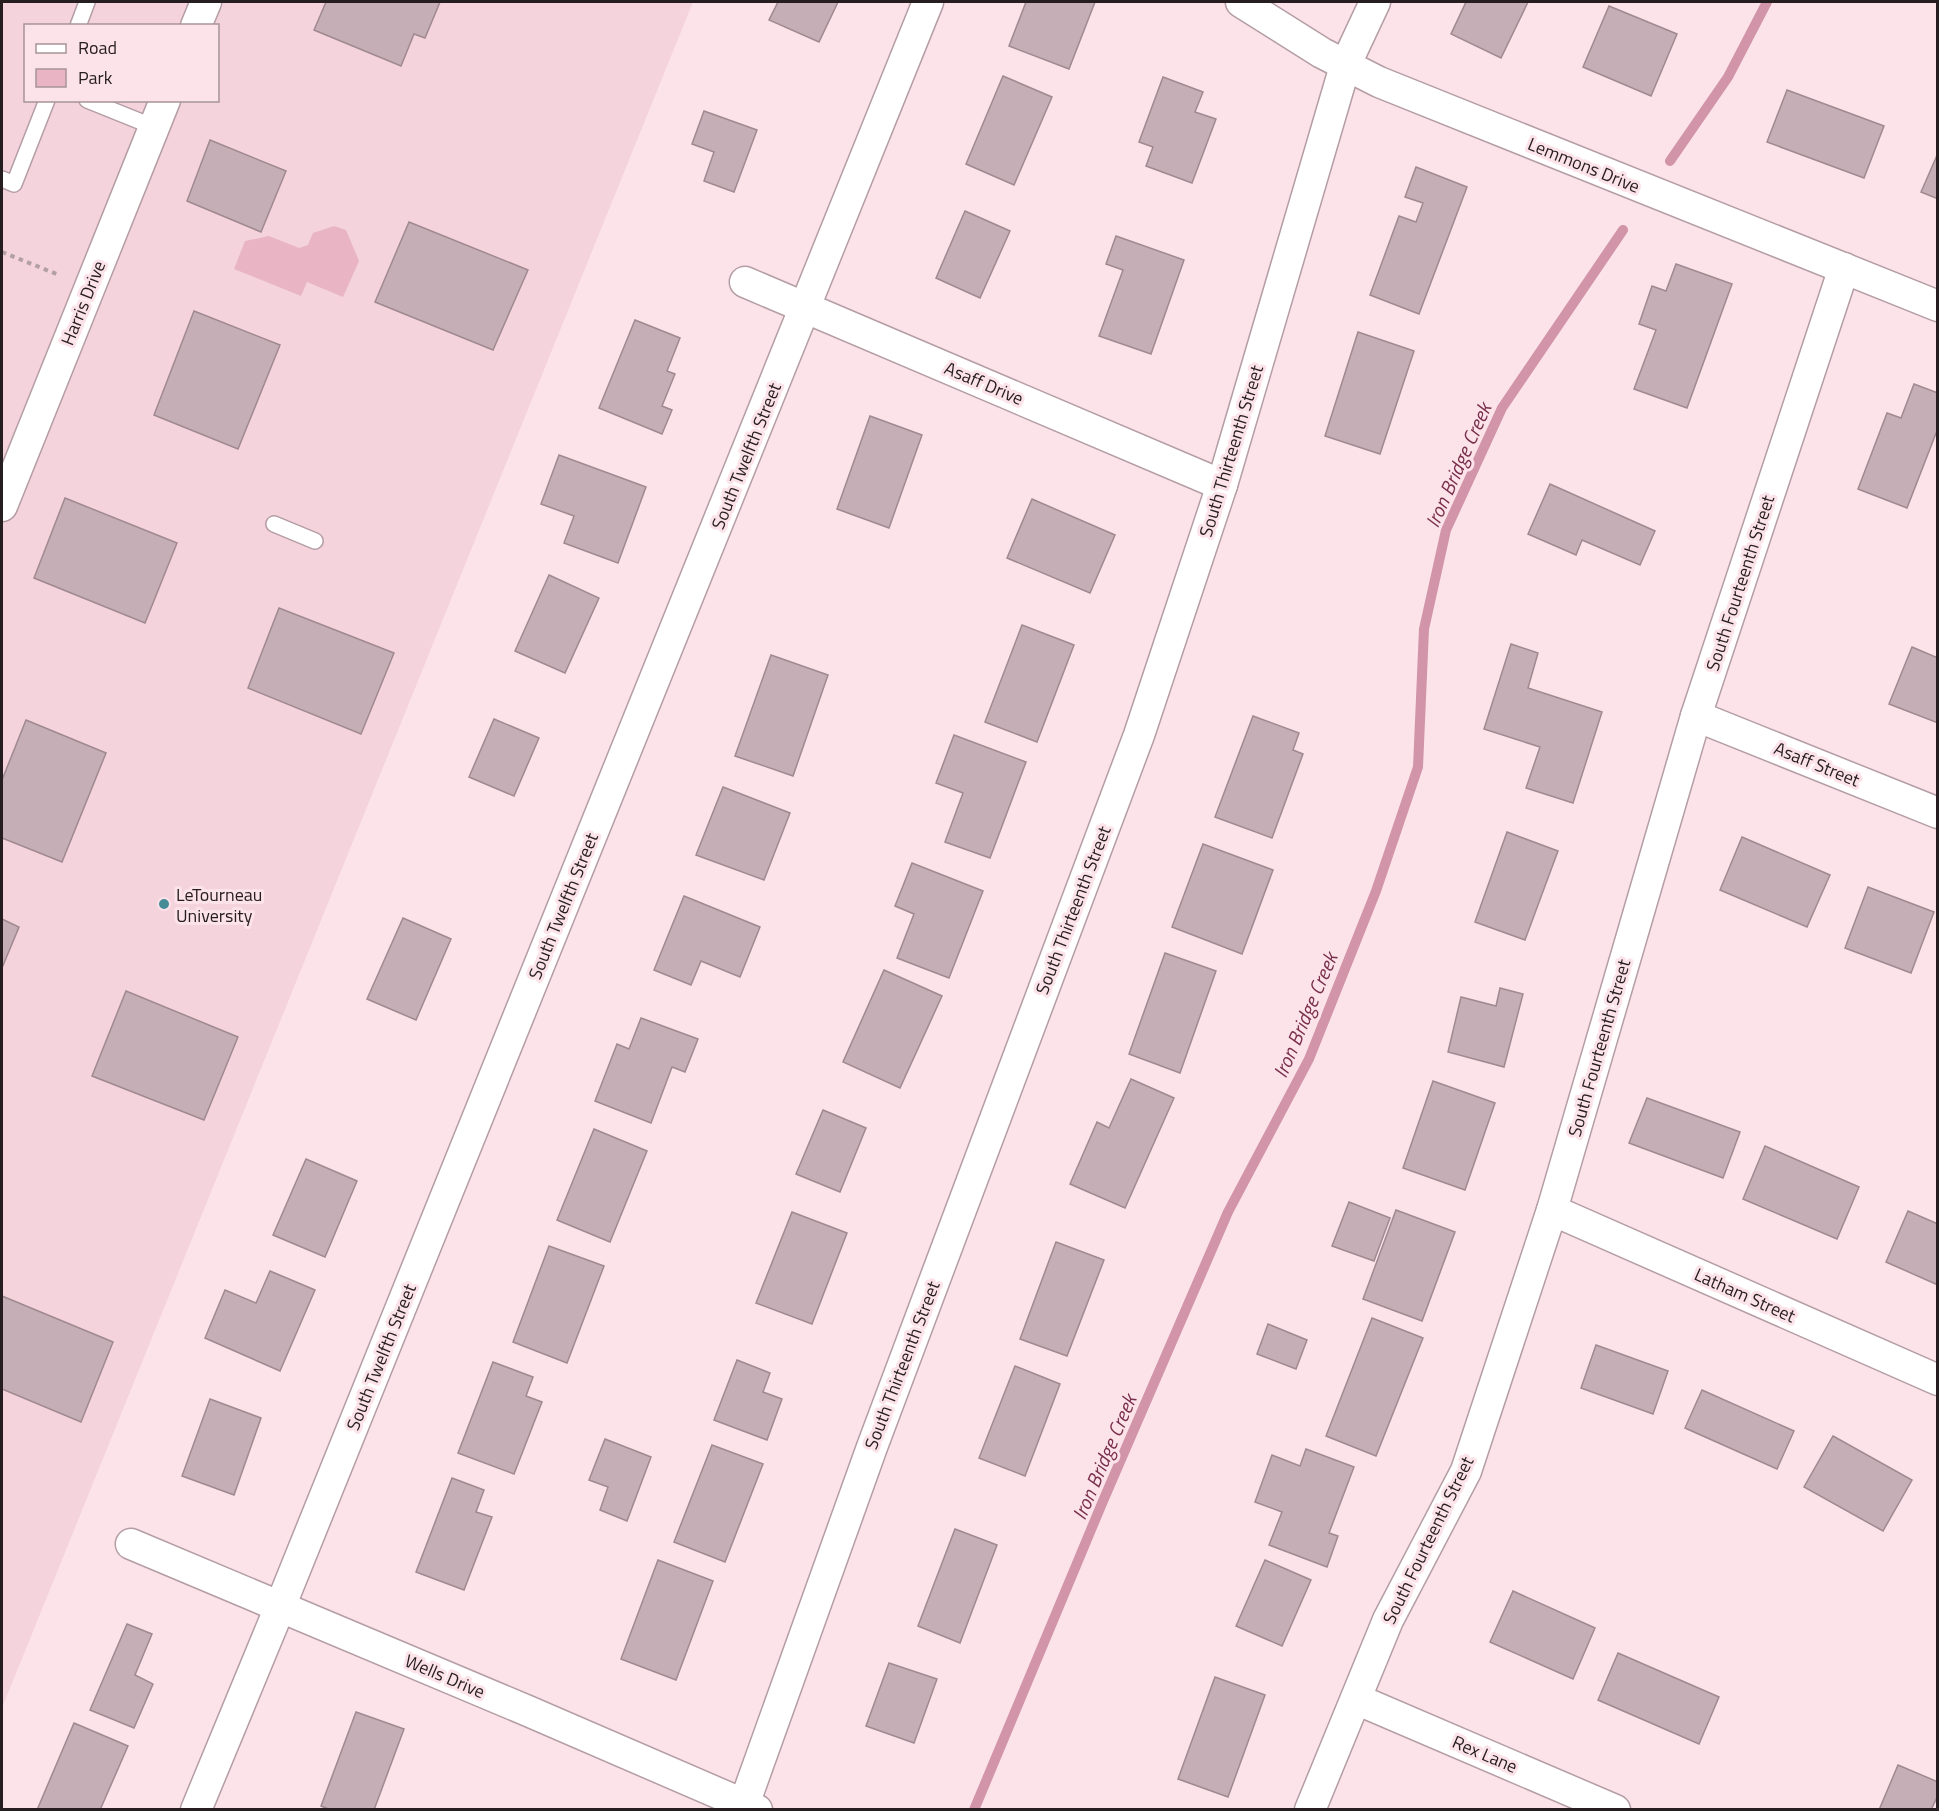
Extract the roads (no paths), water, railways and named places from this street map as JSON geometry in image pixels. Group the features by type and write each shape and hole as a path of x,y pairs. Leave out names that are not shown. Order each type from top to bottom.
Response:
{"street":[{"path":"197,24 206,2"},
{"name":"South Twelfth Street","path":"196,1809 928,2"},
{"name":"Lemmons Drive","path":"1241,2 1345,66 1378,82 1938,306"},
{"name":"South Thirteenth Street","path":"748,1808 872,1447 1140,735 1222,485 1345,66 1375,2"},
{"name":"Harris Drive","path":"2,506 159,114"},
{"name":"South Fourteenth Street","path":"1310,1809 1388,1620 1466,1471 1552,1210 1696,716 1844,268"},
{"name":"Asaff Drive","path":"745,282 1222,485"},
{"name":"Asaff Street","path":"1696,716 1938,813"},
{"name":"Latham Street","path":"1552,1210 1938,1380"},
{"name":"Wells Drive","path":"131,1544 748,1808"},
{"name":"Rex Lane","path":"1356,1699 1615,1809"}],"lane":[{"path":"79,24 87,2"},
{"path":"2,179 14,184 46,102"},
{"path":"97,102 159,114"},
{"path":"274,524 315,541"}],"waterway":[{"name":"Iron Bridge Creek","path":"1670,161 1728,77 1767,2"},
{"name":"Iron Bridge Creek","path":"974,1810 1103,1501 1228,1212 1309,1059 1376,891 1418,767 1424,629 1446,530 1502,408 1623,230"}],"place":[{"name":"LeTourneau University","path":"164,904"}]}
